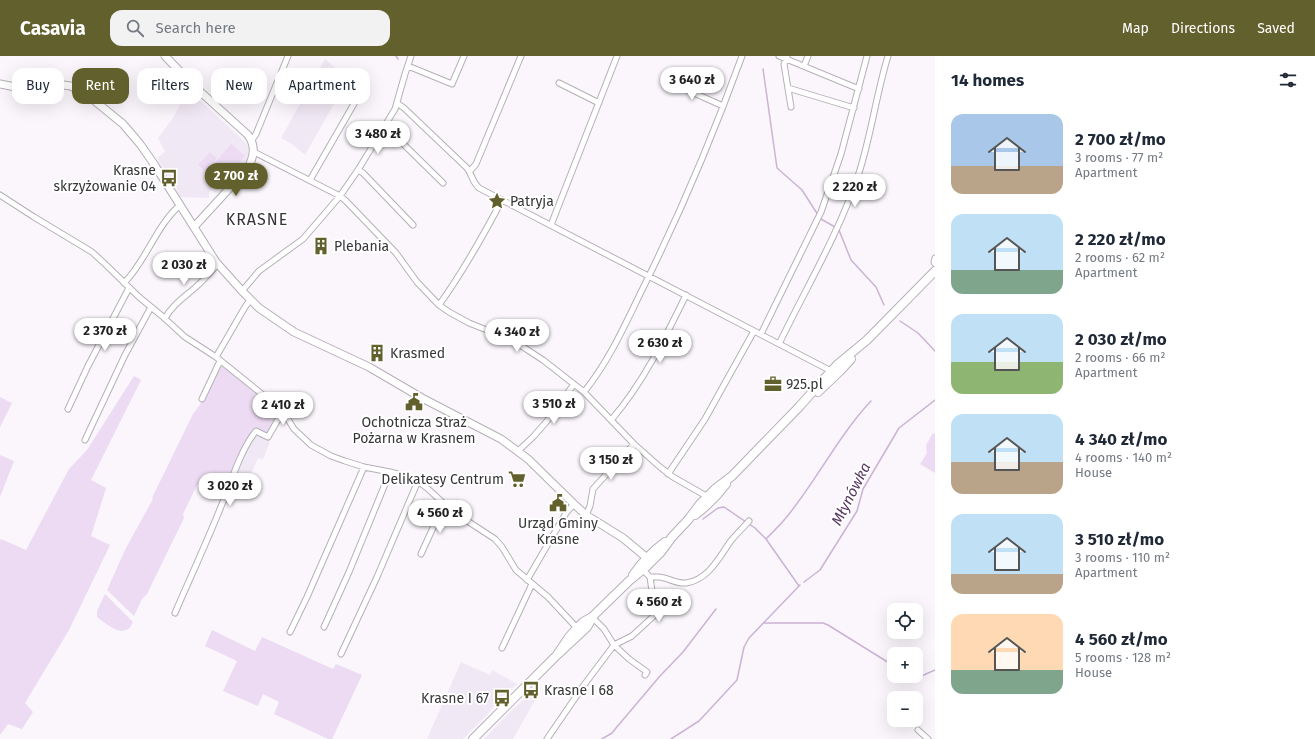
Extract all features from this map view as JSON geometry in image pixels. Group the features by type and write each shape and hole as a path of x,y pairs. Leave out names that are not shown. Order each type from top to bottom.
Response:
{"main road":[{"path":"688,520 704,508 717,495 732,476 935,271"},
{"path":"800,408 829,382 835,372"},
{"path":"557,655 569,637 581,628 629,580 645,568 707,497 732,476"},
{"path":"629,580 639,566 657,548 672,537"},
{"path":"473,739 574,640 581,628"}],"street":[{"path":"164,56 252,140 254,152 248,168 194,227"},
{"path":"252,140 256,134 288,56"},
{"path":"242,291 259,272 303,240 340,196 358,170 395,109 411,56"},
{"path":"408,66 452,84 464,56"},
{"path":"470,172 476,164 521,56"},
{"path":"550,225 617,56"},
{"path":"584,392 614,347 685,200 742,56"},
{"path":"779,56 786,57 859,89"},
{"path":"804,66 808,56"},
{"path":"761,334 821,212 840,159 867,56"},
{"path":"779,344 820,263 849,200 858,175 888,56"},
{"path":"786,57 784,64 791,107"},
{"path":"668,81 723,106"},
{"path":"559,83 599,103"},
{"path":"0,84 25,89 63,85 71,86 90,97 123,124 140,144 218,264 259,308 294,332 369,367 423,398 492,434 518,451 532,463 586,515 623,538 647,558 656,557"},
{"path":"788,88 854,108"},
{"path":"397,103 470,172 473,180 479,188 835,372"},
{"path":"310,180 354,104"},
{"path":"384,126 391,131 443,183"},
{"path":"254,152 340,196 396,253 417,282 440,305 469,323 517,343 543,360 584,392 634,444 668,474 707,497 717,495"},
{"path":"358,170 363,173 414,225"},
{"path":"0,195 92,252 129,288 185,337 218,359 283,411 294,429 311,445 331,456 364,467 390,472 418,481 452,511 494,539 502,547 516,570 581,628"},
{"path":"440,305 483,235 502,200"},
{"path":"124,283 135,270 150,243 172,212 180,205"},
{"path":"935,258 935,264"},
{"path":"165,318 170,309 198,285 218,264"},
{"path":"68,409 91,360 129,288"},
{"path":"612,420 647,370 686,295"},
{"path":"202,399 218,359 250,300"},
{"path":"85,440 125,355 151,307"},
{"path":"668,474 706,419 754,331"},
{"path":"518,451 547,421 574,384"},
{"path":"175,613 250,439 256,431 268,437 283,411"},
{"path":"586,515 590,506 593,489 634,444"},
{"path":"290,632 364,467"},
{"path":"324,627 350,572 390,472"},
{"path":"341,654 377,577 418,481"},
{"path":"704,508 707,504 707,497"},
{"path":"421,554 445,504"},
{"path":"527,580 566,513 574,504"},
{"path":"650,577 660,577 677,583 686,583 697,580 705,575 715,564 737,534 749,521"},
{"path":"547,739 584,685 614,645 632,636 658,612 659,609 653,598 651,590 650,577 645,568 647,558"},
{"path":"502,648 532,584"},
{"path":"592,617 604,629 614,645 629,659 648,672 645,675"},
{"path":"918,730 928,739"}],"shaded area":[{"path":"325,59 335,68 320,68"},
{"path":"203,103 246,143 249,148 247,160 228,183 221,188 215,184 209,193 209,198 180,197 157,158 165,152 158,138 173,118 180,104"},
{"path":"300,104 334,104 305,155 292,144 281,138"},
{"path":"231,144 245,156 220,185 206,173"},
{"path":"210,152 217,158 205,171 198,165"},
{"path":"219,366 226,368 278,411 278,417 268,433 254,428 243,449 224,496 197,485 183,514 184,518 147,594 142,599 134,616 107,590 126,548 153,499 152,498 193,414 204,399"},
{"path":"134,376 141,380 91,480 106,488 91,536 110,545 69,630 25,703 33,712 22,729 8,724 0,735 0,541 1,539 26,550 69,469 87,450"},
{"path":"0,397 12,403 0,427"},
{"path":"933,433 935,434 935,473 920,464 927,453 926,445"},
{"path":"258,435 270,442 263,459 258,458 244,490 231,486 249,445 254,436"},
{"path":"0,455 14,461 0,497"},
{"path":"105,594 133,622 129,629 119,631 97,617 97,611"},
{"path":"212,630 255,651 262,637 333,669 336,664 362,675 332,739 328,739 274,714 279,702 263,694 258,706 223,691 237,661 205,646"},
{"path":"461,662 490,675 492,670 517,684 501,698 487,715 463,739 427,739"},
{"path":"532,692 538,695 513,739 484,739 510,712"}],"waterway":[{"path":"763,69 777,168 802,190 818,215"},
{"path":"821,219 835,227"},
{"path":"839,230 851,260 876,287 884,305"},
{"path":"900,321 918,333 935,351"},
{"name":"Młynówka","path":"804,582 820,570 857,511 863,489 899,428 935,400"},
{"path":"799,586 766,539 783,522 796,505 837,444 871,401"},
{"path":"703,519 718,508 724,507 755,528 766,539"},
{"name":"Młynówka","path":"671,739 699,721 737,680 744,647 749,638 800,585"},
{"path":"602,739 612,733 660,676 683,652 716,609"},
{"path":"764,623 823,623 887,662"},
{"path":"923,675 935,670"}],"place":[{"name":"Krasne skrzyżowanie 04","path":"169,178"},
{"name":"Patryja","path":"497,201"},
{"name":"Plebania","path":"321,246"},
{"name":"Krasmed","path":"377,353"},
{"name":"925.pl","path":"773,384"},
{"name":"Ochotnicza Straż Pożarna w Krasnem","path":"414,402"},
{"name":"Delikatesy Centrum","path":"517,479"},
{"name":"Urząd Gminy Krasne","path":"558,503"},
{"name":"Krasne I 68","path":"531,690"},
{"name":"Krasne I 67","path":"502,698"}],"district":[{"name":"KRASNE","path":"257,219"}]}
